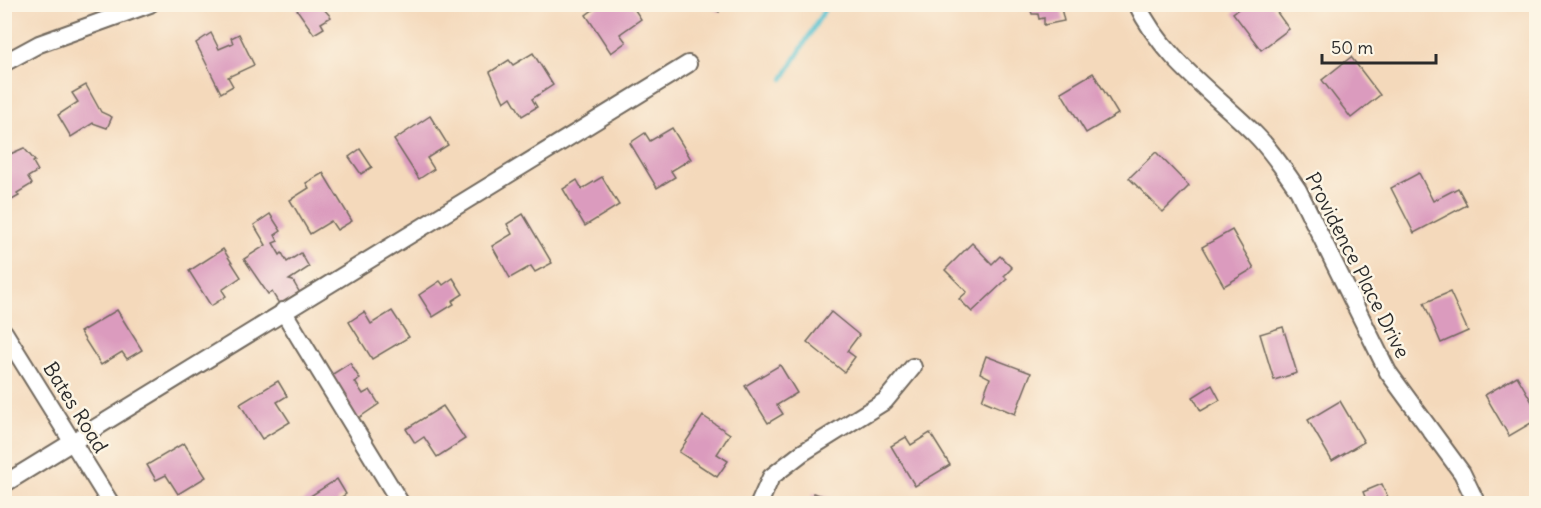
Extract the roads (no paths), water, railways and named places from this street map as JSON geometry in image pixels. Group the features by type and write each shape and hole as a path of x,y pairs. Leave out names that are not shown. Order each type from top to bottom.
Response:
{"street":[{"path":"4,63 39,44 150,4"},
{"name":"Providence Place Drive","path":"1137,4 1160,43 1258,137 1280,162 1298,190 1389,372 1462,474 1477,504"},
{"path":"4,484 283,311 512,175 688,64"},
{"path":"283,311 401,504"},
{"name":"Bates Road","path":"4,332 111,504"},
{"path":"759,504 771,477 802,453 885,401 913,367"}],"waterway":[{"path":"783,79 828,4"}]}
